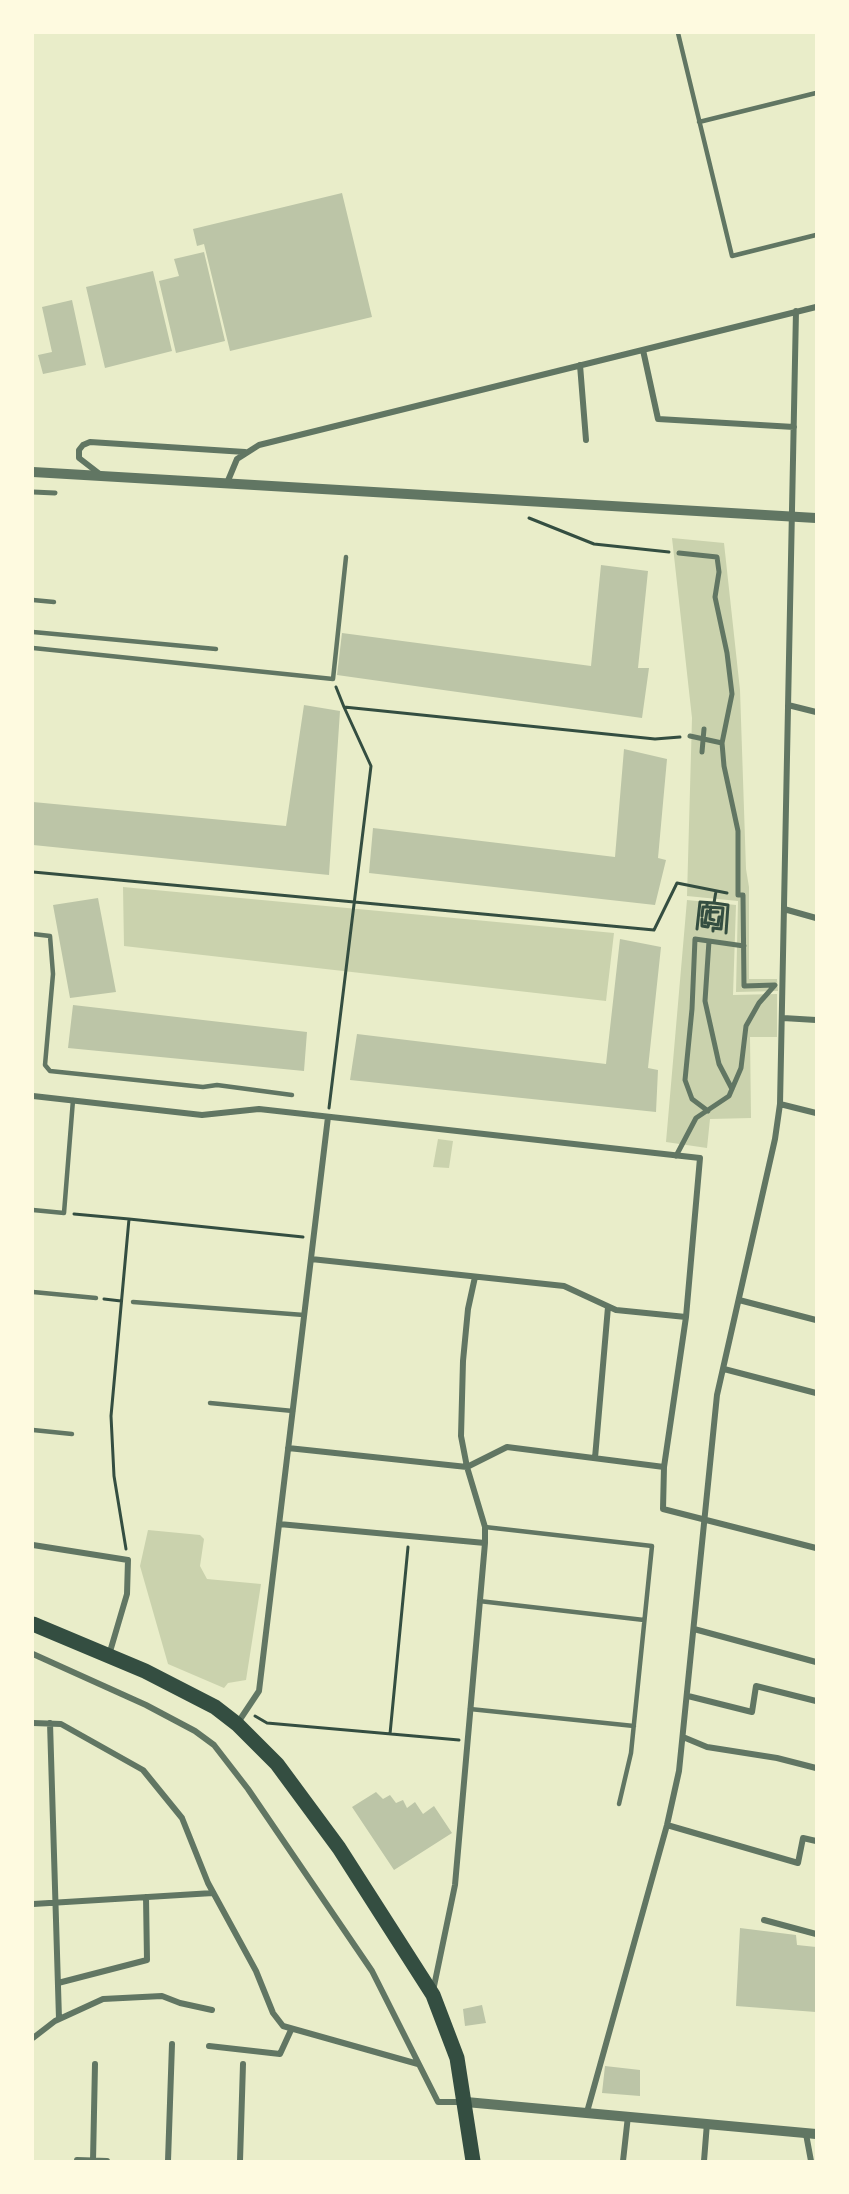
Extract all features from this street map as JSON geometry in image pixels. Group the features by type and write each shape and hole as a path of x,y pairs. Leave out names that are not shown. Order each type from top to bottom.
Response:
{"main road":[{"path":"33,1624 181,1688 215,1707 237,1724 277,1764 413,1960 433,1995 457,2058 466,2102 473,2161"}],"street":[{"path":"227,483 237,459 259,445 816,306"},
{"path":"587,2112 667,1825 688,1696 717,1395 775,1139 780,1104 796,312"},
{"path":"643,350 658,419 794,427"},
{"path":"580,365 586,440"},
{"path":"103,476 79,458 82,445 90,442 246,452"},
{"path":"33,472 816,518"},
{"path":"33,492 55,493"},
{"path":"676,1156 696,1118 724,1102 732,1089 741,1068 746,1026 759,1003 775,986 744,986 743,895 738,895 738,831 724,766 722,743 732,694 727,653 715,597 719,572 717,557 680,553"},
{"path":"788,705 816,712"},
{"path":"702,752 704,729"},
{"path":"690,736 722,743"},
{"path":"784,909 816,918"},
{"path":"708,1111 692,1099 685,1080 692,1009 695,939 744,946"},
{"path":"709,941 705,1001 719,1064 732,1089"},
{"path":"783,1018 816,1020"},
{"path":"33,1096 202,1115 259,1109 700,1158 686,1317 664,1467 663,1509 816,1548"},
{"path":"780,1104 816,1113"},
{"path":"237,1724 259,1691 328,1117"},
{"path":"311,1259 564,1286 616,1310 686,1317"},
{"path":"433,1995 455,1885 485,1543 485,1527 466,1467 461,1436 463,1361 468,1309 475,1277"},
{"path":"740,1300 816,1320"},
{"path":"595,1458 608,1307"},
{"path":"724,1369 816,1393"},
{"path":"288,1448 466,1467 507,1448 664,1467"},
{"path":"279,1524 485,1543"},
{"path":"33,1545 128,1560 127,1594 108,1655"},
{"path":"694,1629 816,1662"},
{"path":"33,1654 146,1705 195,1731 214,1745 248,1789 372,1971 438,2102 466,2102 587,2112 811,2134 811,2161"},
{"path":"688,1696 752,1712 756,1686 816,1701"},
{"path":"33,1723 61,1724 143,1770 182,1818 198,1863 256,1971 273,2013 283,2026 418,2064"},
{"path":"50,1724 59,2019"},
{"path":"683,1737 718,1750 777,1758 816,1768"},
{"path":"667,1825 798,1863 803,1838 816,1841"},
{"path":"33,1904 213,1893"},
{"path":"58,1983 147,1960 146,1897"},
{"path":"765,1920 816,1934"},
{"path":"33,2038 59,2019 103,1999 162,1996 212,2010"},
{"path":"209,2046 280,2054 291,2030"},
{"path":"168,2161 172,2044"},
{"path":"93,2161 95,2064"},
{"path":"240,2161 243,2064"},
{"path":"623,2161 628,2116"},
{"path":"704,2161 707,2123"},
{"path":"77,2160 107,2161"}],"lane":[{"path":"678,33 732,256 816,235"},
{"path":"699,122 816,93"},
{"path":"33,648 333,679 346,557"},
{"path":"33,600 54,602"},
{"path":"33,632 216,650"},
{"path":"33,934 50,936 53,974 45,1065 50,1071 203,1087 217,1085 292,1095"},
{"path":"33,1210 64,1213 73,1100"},
{"path":"33,1292 96,1298"},
{"path":"134,1302 304,1315"},
{"path":"210,1403 293,1411"},
{"path":"33,1430 72,1434"},
{"path":"485,1527 652,1546 631,1752 619,1804"},
{"path":"479,1601 644,1620"},
{"path":"470,1708 634,1726"}],"path":[{"path":"529,518 594,544 680,553"},
{"path":"328,1117 371,766 333,679"},
{"path":"344,707 655,739 690,736"},
{"path":"33,872 654,930 678,883 738,895"},
{"path":"714,903 728,905 726,934 713,930 705,923 707,911 714,903 716,891"},
{"path":"718,912 709,907 700,902 697,930 721,928 723,908 709,907 703,907 702,926 718,925 719,917 722,917"},
{"path":"709,907 710,919 714,920"},
{"path":"64,1213 313,1238"},
{"path":"128,1560 119,1518 111,1416 129,1219"},
{"path":"96,1298 122,1301"},
{"path":"390,1734 409,1536"},
{"path":"246,1710 267,1723 467,1741"}],"green space":[{"path":"672,538 724,543 740,690 746,869 749,887 749,979 777,979 778,991 736,992 738,901 687,896 692,718"},
{"path":"123,887 614,933 606,1001 124,946"},
{"path":"687,900 736,905 733,995 777,994 777,1037 750,1037 751,1118 710,1119 707,1148 666,1142"},
{"path":"438,1139 453,1141 449,1168 433,1167"},
{"path":"148,1530 200,1535 204,1539 200,1566 207,1579 261,1584 246,1680 228,1683 224,1688 168,1664 140,1566"}],"building":[{"path":"342,193 372,317 230,351 204,244 197,246 193,229"},
{"path":"204,252 225,341 176,353 159,281 179,276 174,259"},
{"path":"153,271 172,351 105,368 86,287"},
{"path":"72,300 86,365 43,374 38,355 52,352 42,307"},
{"path":"601,565 648,571 638,668 649,668 642,718 337,675 342,633 591,666"},
{"path":"304,705 340,711 329,875 33,845 33,802 286,826"},
{"path":"624,749 667,759 658,858 666,860 655,905 369,873 373,828 615,857"},
{"path":"98,898 116,992 70,998 53,905"},
{"path":"620,939 661,947 648,1068 658,1070 656,1112 350,1080 357,1034 606,1064"},
{"path":"73,1005 307,1032 304,1071 68,1048"},
{"path":"376,1792 383,1799 390,1795 396,1803 403,1800 407,1808 415,1802 423,1814 434,1806 452,1833 394,1870 352,1807"},
{"path":"740,1928 796,1935 797,1945 816,1947 816,2012 736,2006"},
{"path":"482,2005 486,2023 465,2026 463,2009"},
{"path":"605,2066 640,2070 640,2096 602,2093"}]}
